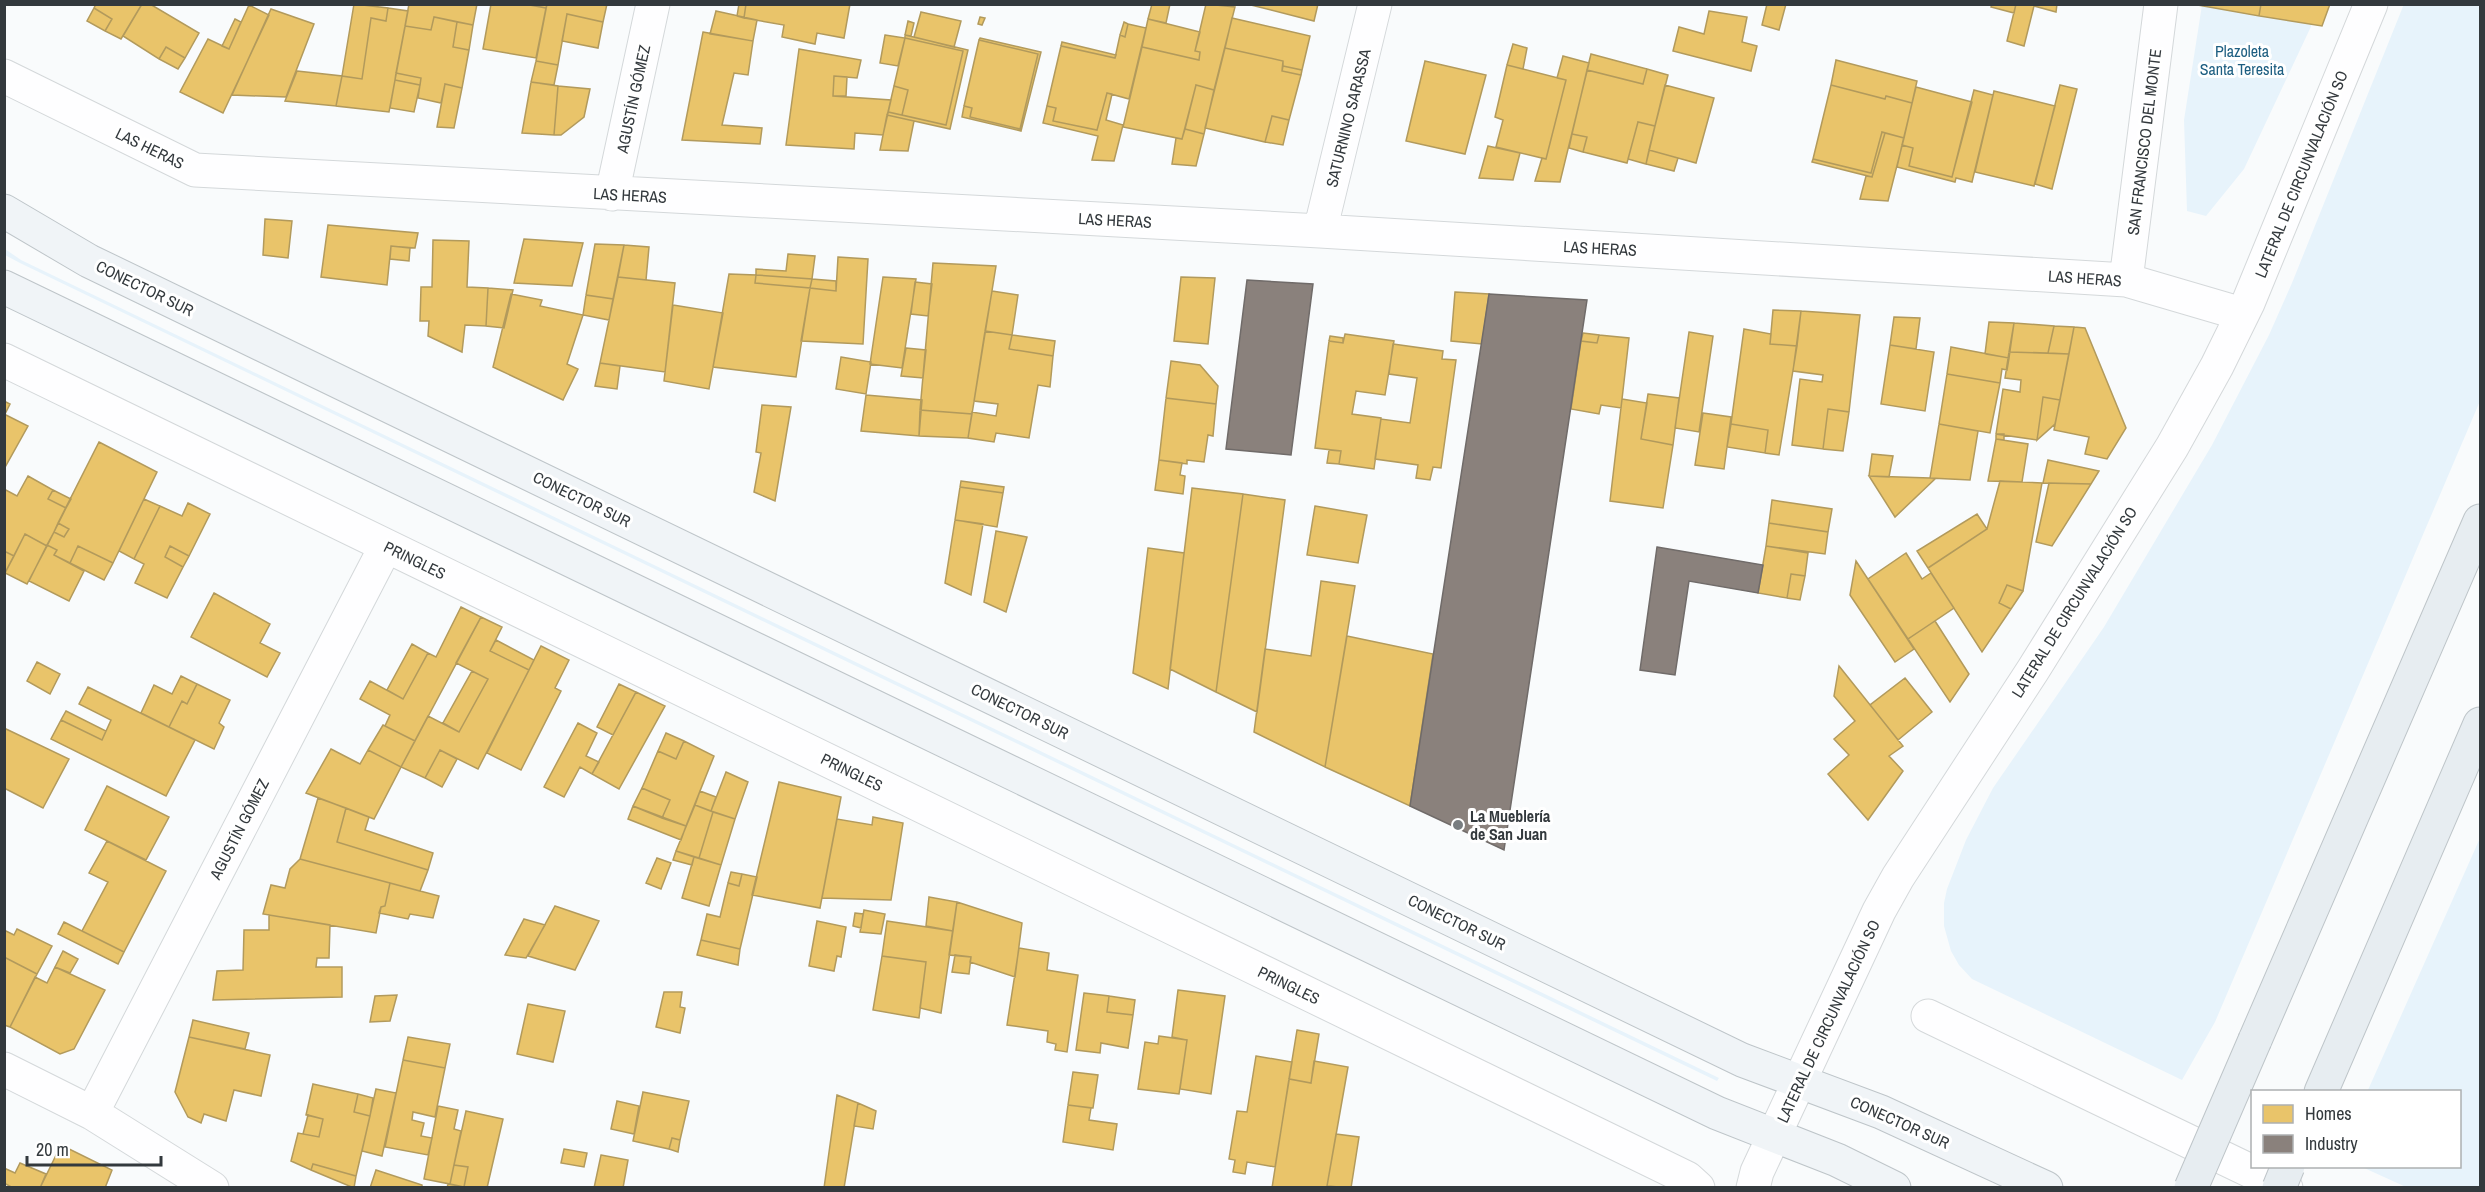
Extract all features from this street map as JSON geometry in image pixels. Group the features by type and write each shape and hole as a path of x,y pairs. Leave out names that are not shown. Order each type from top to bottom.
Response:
{"highway":[{"path":"2191,1188 2481,522"},
{"path":"2325,1082 2481,724"},
{"path":"2279,1188 2288,1168"}],"main road":[{"name":"CONECTOR SUR","path":"4,211 100,266 1731,1055 1881,1112 2046,1188"},
{"path":"4,287 1717,1113 1837,1160 1894,1188"}],"street":[{"name":"AGUSTÍN GÓMEZ","path":"612,194 654,4"},
{"name":"SATURNINO SARASSA","path":"1320,231 1375,4"},
{"name":"SAN FRANCISCO DEL MONTE","path":"2126,280 2161,4"},
{"name":"LATERAL DE CIRCUNVALACIÓN SO","path":"1754,1188 1757,1172 1879,911 1898,877 2033,670 2172,447 2217,366 2309,159 2371,4"},
{"name":"LAS HERAS","path":"4,76 195,171 1320,231 2126,280 2242,314"},
{"name":"PRINGLES","path":"4,360 1687,1178 1698,1188"},
{"name":"AGUSTÍN GÓMEZ","path":"92,1113 386,546"},
{"path":"1929,1016 2286,1188"},
{"path":"4,1069 92,1113 212,1188"}],"green space":[{"path":"2404,4 2480,5 2480,401 2215,1022 2182,1080 1972,979 1959,965 1951,951 1944,926 1944,903 1966,840 1993,788 2104,627 2212,445 2269,335"},
{"name":"Plazoleta Santa Teresita","path":"2202,5 2315,18 2244,169 2206,216 2187,211 2184,120"},
{"path":"5,249 21,260 1719,1078 1717,1081 20,263 5,255"},
{"path":"2480,838 2480,1187 2406,1187 2364,1168 2461,1168 2461,1090 2368,1090"}],"building: Homes":[{"path":"96,4 142,4 121,39 105,31 112,19 94,8"},
{"path":"142,4 150,4 199,33 185,58 166,47 159,59 123,36"},
{"path":"354,4 388,8 386,21 371,18 362,79 342,76"},
{"path":"409,4 477,4 473,25 434,17 431,30 405,26"},
{"path":"491,4 524,4 546,8 536,58 483,49"},
{"path":"526,4 547,4 546,8"},
{"path":"547,4 607,4 603,22 567,14 558,65 536,61"},
{"path":"739,4 746,4 744,18 737,16"},
{"path":"746,4 850,4 844,38 817,33 815,44 782,37 784,25 744,18"},
{"path":"1152,4 1170,4 1166,23 1148,19"},
{"path":"1206,4 1235,7 1214,90 1196,85 1182,139 1123,127 1142,47 1199,60 1200,52 1195,51"},
{"path":"1247,4 1318,4 1314,21"},
{"path":"1767,4 1786,4 1779,30 1762,25"},
{"path":"1992,4 2016,4 2014,13 1991,7"},
{"path":"2016,4 2057,4 2056,12 2034,6 2024,46 2007,41"},
{"path":"2192,4 2261,4 2259,16"},
{"path":"2261,4 2330,4 2322,26 2259,16"},
{"path":"249,5 269,15 223,113 180,92 208,39 229,49"},
{"path":"94,8 112,19 105,31 87,21"},
{"path":"388,8 408,11 389,112 336,106 342,76 362,79 371,18 386,21"},
{"path":"271,9 314,24 286,97 232,95"},
{"path":"716,11 757,20 753,41 710,34"},
{"path":"1709,11 1747,17 1742,42 1757,46 1751,71 1673,51 1679,27 1704,34"},
{"path":"921,12 961,21 954,47 914,37"},
{"path":"567,14 603,22 598,48 562,41"},
{"path":"434,17 457,22 453,47 469,50 462,88 445,84 441,103 418,98 421,78 396,73 405,26 431,30"},
{"path":"980,17 985,18 982,25 978,24"},
{"path":"1232,18 1310,36 1302,70 1283,66 1283,61 1225,48"},
{"path":"235,19 241,22 229,49 222,46"},
{"path":"1148,19 1200,32 1195,51 1200,52 1199,60 1142,47"},
{"path":"908,21 914,23 911,36 905,35"},
{"path":"457,22 473,25 469,50 453,47"},
{"path":"1124,22 1128,24 1125,37 1120,35"},
{"path":"1128,24 1146,28 1129,99 1107,93 1097,130 1053,121 1056,108 1047,106 1061,46 1115,58 1120,35 1125,37"},
{"path":"703,32 753,41 748,75 734,73 722,125 762,128 760,144 682,140"},
{"path":"885,35 905,38 898,66 880,63"},
{"path":"905,35 968,50 950,129 887,115 888,112 946,125 963,51 905,38"},
{"path":"905,38 963,51 946,125 902,115 908,90 894,86"},
{"path":"980,38 1041,52 1021,131 962,117 964,106 972,108 970,117 1020,129 1038,54 979,40"},
{"path":"979,40 1038,54 1020,129 970,117 972,108 964,106"},
{"path":"1062,42 1116,55 1115,58 1061,46"},
{"path":"1513,44 1527,48 1523,69 1507,65"},
{"path":"166,47 185,58 178,69 159,59"},
{"path":"1225,48 1283,61 1282,71 1301,75 1289,120 1272,116 1265,142 1205,128"},
{"path":"799,49 861,60 857,78 834,76 833,96 891,100 883,135 855,133 854,149 786,145"},
{"path":"1591,54 1647,69 1643,84 1587,70"},
{"path":"1563,56 1589,63 1560,182 1535,181 1542,158 1546,159 1566,80 1557,78"},
{"path":"1836,60 1917,81 1912,103 1886,96 1885,99 1831,85"},
{"path":"536,61 558,65 554,85 531,82"},
{"path":"1425,61 1486,75 1465,154 1406,141"},
{"path":"1507,65 1566,80 1546,159 1496,147 1503,120 1495,117"},
{"path":"1283,66 1302,70 1301,75 1282,71"},
{"path":"1647,69 1668,75 1655,126 1638,122 1627,163 1583,152 1587,137 1572,134 1587,70 1643,84"},
{"path":"297,71 342,76 336,106 285,101"},
{"path":"396,73 421,78 420,85 395,80"},
{"path":"834,76 847,77 846,96 833,96"},
{"path":"395,80 420,85 414,112 390,108"},
{"path":"531,82 558,86 554,135 522,133"},
{"path":"445,84 462,88 454,128 437,127"},
{"path":"1196,85 1214,90 1204,134 1185,129"},
{"path":"1665,85 1714,98 1696,163 1649,150"},
{"path":"1831,85 1885,99 1886,96 1912,103 1904,138 1882,132 1871,173 1813,159"},
{"path":"2060,85 2077,89 2052,189 2035,184"},
{"path":"558,86 590,89 584,117 561,135 554,135"},
{"path":"894,86 908,90 902,115 888,112"},
{"path":"1916,87 1972,102 1952,177 1909,166 1913,148 1902,145"},
{"path":"1974,90 1993,95 1972,182 1956,178 1955,182 1897,167 1902,145 1913,148 1909,166 1952,177"},
{"path":"1994,91 2055,106 2034,186 1975,172"},
{"path":"1107,93 1112,94 1106,120 1123,125 1114,161 1092,160 1098,136 1043,123 1047,106 1056,108 1053,121 1097,130"},
{"path":"887,115 914,121 908,151 880,150"},
{"path":"1272,116 1289,120 1283,145 1265,142"},
{"path":"1638,122 1655,126 1646,164 1628,159"},
{"path":"1185,129 1204,134 1196,166 1172,164 1176,138 1182,139"},
{"path":"1882,132 1885,133 1872,177 1812,162 1813,159 1871,173"},
{"path":"1885,133 1904,138 1888,201 1860,199 1866,176 1872,177"},
{"path":"1572,134 1587,137 1583,152 1569,148"},
{"path":"1488,146 1520,153 1513,180 1479,178"},
{"path":"1649,150 1678,158 1674,171 1646,164"},
{"path":"265,219 292,221 288,258 263,255"},
{"path":"328,225 418,233 415,248 391,246 387,285 321,277"},
{"path":"524,239 583,243 572,286 514,283"},
{"path":"433,240 469,241 467,287 488,288 486,326 465,325 462,352 428,336 429,321 420,321 421,287 432,287"},
{"path":"595,244 624,245 613,299 586,295"},
{"path":"624,245 649,247 646,280 618,277"},
{"path":"391,246 410,248 409,261 390,259"},
{"path":"788,254 815,256 812,279 756,275 756,269 786,271"},
{"path":"838,257 868,259 863,344 801,341 810,288 836,291"},
{"path":"933,263 996,266 972,414 920,410"},
{"path":"729,274 756,275 755,283 810,288 796,377 713,367"},
{"path":"756,275 812,279 810,288 755,283"},
{"path":"618,277 675,283 665,372 600,363"},
{"path":"883,277 916,279 902,368 870,364"},
{"path":"1181,277 1215,278 1208,344 1174,341"},
{"path":"812,279 836,281 836,291 810,288"},
{"path":"915,282 932,284 928,316 911,314"},
{"path":"488,288 513,290 504,328 486,326"},
{"path":"992,291 1018,295 1012,335 985,331"},
{"path":"1455,292 1489,294 1482,344 1451,341"},
{"path":"511,294 542,300 540,306 583,315 567,364 578,369 563,400 493,367"},
{"path":"586,295 613,299 609,320 583,315"},
{"path":"673,305 723,313 709,389 664,381"},
{"path":"1773,310 1801,311 1797,346 1770,344"},
{"path":"1801,311 1860,315 1849,412 1828,409 1823,449 1792,445 1800,379 1822,382 1823,375 1793,371"},
{"path":"1894,317 1920,318 1916,349 1890,345"},
{"path":"1989,322 2014,323 2009,358 1985,354"},
{"path":"2014,323 2054,326 2048,353 2009,352"},
{"path":"2054,326 2074,327 2069,354 2048,353"},
{"path":"2074,327 2085,328 2126,428 2107,459 2085,454 2089,437 2054,430"},
{"path":"1744,329 1771,334 1770,344 1797,346 1779,455 1765,453 1768,430 1731,424"},
{"path":"985,331 1012,335 1009,349 1053,356 1050,387 1038,385 1029,438 996,433 994,442 968,438 972,412 996,416 998,404 974,401"},
{"path":"1689,332 1713,336 1699,432 1675,428"},
{"path":"1583,333 1599,335 1597,343 1581,341"},
{"path":"1345,334 1394,341 1385,395 1356,391 1352,414 1381,418 1374,469 1339,464 1341,451 1315,448 1329,341 1343,343"},
{"path":"1012,335 1055,341 1053,356 1009,349"},
{"path":"1599,335 1629,338 1621,408 1601,405 1599,414 1571,409 1581,341 1597,343"},
{"path":"1330,336 1343,338 1343,343 1329,341"},
{"path":"1393,344 1443,351 1442,359 1456,360 1441,468 1433,467 1430,480 1416,478 1418,465 1375,459 1381,419 1410,423 1417,378 1389,374"},
{"path":"1890,345 1934,352 1925,411 1881,404"},
{"path":"1951,347 2009,358 2007,370 2002,369 2000,383 1947,374"},
{"path":"906,348 926,350 923,378 901,376"},
{"path":"2009,352 2069,354 2060,400 2043,397 2037,440 1996,434 2003,389 2020,392 2021,380 2005,378"},
{"path":"841,357 871,362 866,394 836,389"},
{"path":"1171,361 1200,365 1218,386 1216,404 1166,398"},
{"path":"600,363 620,366 617,389 595,386"},
{"path":"1947,374 2000,383 1990,433 1939,424"},
{"path":"1648,394 1679,398 1673,445 1641,439"},
{"path":"866,395 922,400 919,436 861,431"},
{"path":"2043,397 2060,400 2055,424 2037,440"},
{"path":"1166,398 1216,404 1213,436 1208,435 1204,462 1187,460 1187,464 1159,460"},
{"path":"1622,399 1647,403 1641,439 1673,445 1663,508 1610,501"},
{"path":"4,401 10,404 5,414 4,414"},
{"path":"762,405 791,407 775,501 754,492 761,453 756,452"},
{"path":"1828,409 1849,412 1843,451 1823,449"},
{"path":"920,410 972,414 968,438 919,436"},
{"path":"1703,413 1731,417 1724,469 1695,465"},
{"path":"4,414 28,426 4,469"},
{"path":"1731,424 1768,430 1765,453 1727,447"},
{"path":"1939,424 1978,431 1970,480 1930,478"},
{"path":"1996,434 2004,434 2004,440 1996,439"},
{"path":"1996,439 2028,444 2022,482 1988,481"},
{"path":"99,442 157,472 113,563 78,546 70,563 54,555 57,550 47,545 54,532 64,537 69,529 58,523"},
{"path":"1329,450 1341,451 1339,464 1327,463"},
{"path":"1872,454 1893,456 1889,477 1869,476"},
{"path":"1159,460 1182,463 1180,475 1185,476 1183,494 1155,490"},
{"path":"2048,460 2099,471 2091,484 2043,483"},
{"path":"28,476 53,490 48,499 66,508 47,546 25,534 14,556 4,551 4,489 17,496"},
{"path":"1869,476 1930,478 1935,479 1895,517"},
{"path":"961,481 1004,487 1003,493 960,487"},
{"path":"2000,481 2042,483 2023,591 2007,585 1999,603 2011,609 1982,652 1928,568 1987,529"},
{"path":"2049,483 2091,484 2052,546 2036,542"},
{"path":"960,487 1003,493 997,527 955,520"},
{"path":"1192,488 1243,494 1216,692 1170,669"},
{"path":"53,490 71,499 66,508 48,499"},
{"path":"1243,494 1285,500 1257,712 1216,692"},
{"path":"144,499 160,506 134,559 119,551"},
{"path":"1772,500 1832,509 1828,532 1769,523"},
{"path":"188,503 210,514 189,556 170,546 165,557 183,567 167,598 135,583 144,564 134,559 160,506 182,516"},
{"path":"1315,506 1367,515 1358,563 1307,555"},
{"path":"1977,514 1987,529 1928,568 1917,551"},
{"path":"955,520 983,524 971,595 945,583"},
{"path":"58,523 69,529 64,537 54,532"},
{"path":"1769,523 1828,532 1825,554 1766,546"},
{"path":"996,531 1027,537 1006,612 984,602"},
{"path":"25,534 47,546 27,584 5,573"},
{"path":"47,545 57,550 54,555 84,571 69,601 29,581"},
{"path":"78,546 113,563 104,580 70,563"},
{"path":"170,546 189,556 183,567 165,557"},
{"path":"1766,546 1808,553 1805,576 1791,574 1787,598 1758,593"},
{"path":"1148,548 1184,553 1168,689 1133,673"},
{"path":"4,551 14,556 5,573 4,573"},
{"path":"1906,553 1922,579 1931,573 1954,608 1908,639 1868,579"},
{"path":"1856,561 1914,649 1895,662 1850,595"},
{"path":"1791,574 1805,576 1800,600 1787,598"},
{"path":"1321,581 1355,586 1325,767 1254,732 1265,649 1311,656"},
{"path":"2007,585 2023,591 2011,609 1999,603"},
{"path":"214,593 270,624 260,643 280,653 267,677 191,637"},
{"path":"461,607 481,617 415,741 385,726 390,715 360,699 370,681 403,699 428,653 436,657"},
{"path":"481,617 502,627 490,651 529,670 478,769 440,750 425,778 401,767 428,716 459,732 488,679 456,663"},
{"path":"1935,621 1969,674 1950,702 1908,639"},
{"path":"1347,636 1433,654 1410,806 1325,767"},
{"path":"496,640 534,660 529,670 490,651"},
{"path":"412,644 428,653 403,699 387,690"},
{"path":"541,646 569,660 555,688 561,691 521,770 487,753"},
{"path":"37,662 60,674 50,694 27,681"},
{"path":"1839,666 1903,746 1889,756 1903,771 1868,820 1828,774 1849,755 1834,739 1855,721 1834,696"},
{"path":"472,671 488,679 459,732 443,723"},
{"path":"181,676 197,684 187,704 182,701 169,727 141,713 154,685 172,694"},
{"path":"1905,678 1932,712 1898,740 1870,705"},
{"path":"197,684 230,700 219,723 224,727 214,749 169,727 182,701 187,704"},
{"path":"619,684 636,692 613,735 597,727"},
{"path":"88,687 195,740 166,796 51,739 61,720 102,740 111,720 79,704"},
{"path":"636,692 665,706 619,789 592,774"},
{"path":"66,711 106,731 102,740 61,720"},
{"path":"578,723 597,733 586,756 599,762 592,774 580,767 564,797 544,787"},
{"path":"383,725 415,741 401,767 368,750"},
{"path":"4,728 69,759 43,808 4,788"},
{"path":"666,733 684,741 676,759 658,751"},
{"path":"684,741 714,756 686,826 662,818 670,800 642,788 658,751 676,759"},
{"path":"331,749 360,764 368,750 401,767 374,819 306,793"},
{"path":"440,750 457,759 442,787 425,778"},
{"path":"726,772 748,782 735,819 711,811"},
{"path":"779,782 841,797 820,908 752,895"},
{"path":"107,786 169,817 146,860 85,830"},
{"path":"642,788 670,800 662,818 633,806"},
{"path":"700,791 716,797 711,811 695,805"},
{"path":"318,798 346,808 337,842 428,870 420,891 300,859"},
{"path":"695,805 713,812 699,858 676,851"},
{"path":"633,806 686,826 681,840 628,819"},
{"path":"346,808 369,817 365,830 433,853 428,870 337,842"},
{"path":"713,812 735,819 721,865 699,858"},
{"path":"873,817 903,823 891,900 822,898 837,819 872,825"},
{"path":"107,841 166,871 124,952 82,931 108,882 89,873"},
{"path":"676,851 694,857 692,865 673,860"},
{"path":"694,857 721,865 709,906 682,898"},
{"path":"657,858 671,863 661,889 646,883"},
{"path":"300,859 390,883 385,906 381,907 376,933 263,914 271,885 285,888 290,869"},
{"path":"731,872 742,874 739,886 728,883"},
{"path":"742,874 757,877 740,949 701,940 707,914 720,917 728,883 739,886"},
{"path":"390,883 439,896 433,918 410,914 408,919 379,913 381,907 385,906"},
{"path":"929,897 957,902 953,931 926,926"},
{"path":"957,902 1022,923 1015,977 970,962 971,957 949,955"},
{"path":"555,906 599,921 575,970 528,956"},
{"path":"864,910 885,914 881,934 860,932"},
{"path":"855,913 863,914 861,928 853,926"},
{"path":"269,915 330,925 329,958 317,958 316,967 342,967 342,997 213,1000 217,971 243,970 244,930 269,930"},
{"path":"524,919 545,925 526,958 505,955"},
{"path":"817,921 846,927 841,957 837,956 834,971 809,966"},
{"path":"887,921 953,931 941,1013 920,1008 926,962 882,956"},
{"path":"64,922 124,952 118,964 58,934"},
{"path":"17,929 52,946 37,974 4,957 4,930 14,935"},
{"path":"701,940 740,949 738,965 697,955"},
{"path":"1019,948 1049,953 1047,970 1078,975 1067,1052 1055,1050 1056,1044 1047,1042 1048,1031 1007,1025"},
{"path":"63,951 78,959 70,973 55,967"},
{"path":"955,955 971,957 969,974 952,972"},
{"path":"882,956 926,962 919,1018 873,1010"},
{"path":"4,957 37,974 10,1027 4,1025"},
{"path":"55,967 105,990 74,1049 60,1054 10,1027 35,977 47,983"},
{"path":"1178,990 1225,996 1211,1094 1180,1089 1187,1040 1172,1037"},
{"path":"664,992 682,992 680,1007 685,1008 680,1033 656,1027"},
{"path":"1084,993 1109,996 1107,1012 1133,1015 1128,1048 1101,1043 1100,1053 1076,1050"},
{"path":"397,995 390,1021 370,1022 375,996"},
{"path":"1109,996 1135,1000 1133,1015 1107,1012"},
{"path":"528,1004 565,1011 553,1062 517,1054"},
{"path":"193,1020 249,1033 245,1049 189,1037"},
{"path":"1297,1030 1319,1034 1311,1083 1289,1079"},
{"path":"1159,1036 1187,1040 1179,1094 1138,1089 1145,1042 1158,1044"},
{"path":"189,1037 270,1055 261,1096 234,1090 226,1121 204,1114 201,1123 188,1117 175,1092"},
{"path":"408,1037 450,1044 445,1068 403,1060"},
{"path":"1256,1056 1292,1062 1275,1167 1247,1162 1245,1174 1233,1172 1235,1160 1229,1159 1237,1111 1247,1112"},
{"path":"403,1060 445,1068 435,1117 413,1112 412,1120 424,1123 421,1136 432,1138 428,1155 385,1147"},
{"path":"1314,1061 1348,1067 1327,1186 1336,1188 1272,1188 1289,1079 1311,1083"},
{"path":"1073,1072 1098,1075 1093,1108 1068,1105"},
{"path":"313,1084 358,1094 354,1112 370,1116 356,1176 313,1164 311,1170 291,1161 298,1133 319,1137 323,1119 306,1115"},
{"path":"376,1089 396,1093 382,1156 362,1151"},
{"path":"643,1092 689,1101 680,1140 672,1138 669,1149 633,1141"},
{"path":"358,1094 373,1098 370,1116 354,1112"},
{"path":"837,1095 858,1103 844,1188 824,1188"},
{"path":"617,1101 639,1106 634,1134 611,1129"},
{"path":"858,1103 876,1111 873,1129 854,1126"},
{"path":"1068,1105 1091,1108 1089,1120 1117,1124 1113,1150 1063,1142"},
{"path":"438,1106 458,1110 454,1129 461,1131 450,1184 424,1179"},
{"path":"466,1111 503,1119 487,1188 447,1188 448,1184 464,1187 468,1167 454,1165"},
{"path":"308,1115 323,1119 319,1137 303,1134"},
{"path":"1336,1134 1359,1137 1351,1188 1327,1186"},
{"path":"672,1138 680,1140 678,1152 669,1149"},
{"path":"61,1145 112,1170 105,1188 40,1188"},
{"path":"564,1149 587,1153 584,1167 561,1163"},
{"path":"601,1155 628,1160 623,1188 594,1188"},
{"path":"20,1163 46,1174 40,1188 13,1188 4,1183 4,1168 15,1173"},
{"path":"313,1164 356,1176 354,1188 311,1170"},
{"path":"454,1165 468,1167 464,1187 450,1184"},
{"path":"376,1170 422,1185 422,1188 370,1188"}],"building: Industry":[{"path":"1247,280 1313,284 1291,455 1226,449"},
{"path":"1489,294 1587,300 1504,850 1410,806"},
{"path":"1657,547 1763,565 1758,593 1689,581 1675,675 1640,670"}],"place":[{"name":"La Mueblería de San Juan","path":"1458,825"}]}
